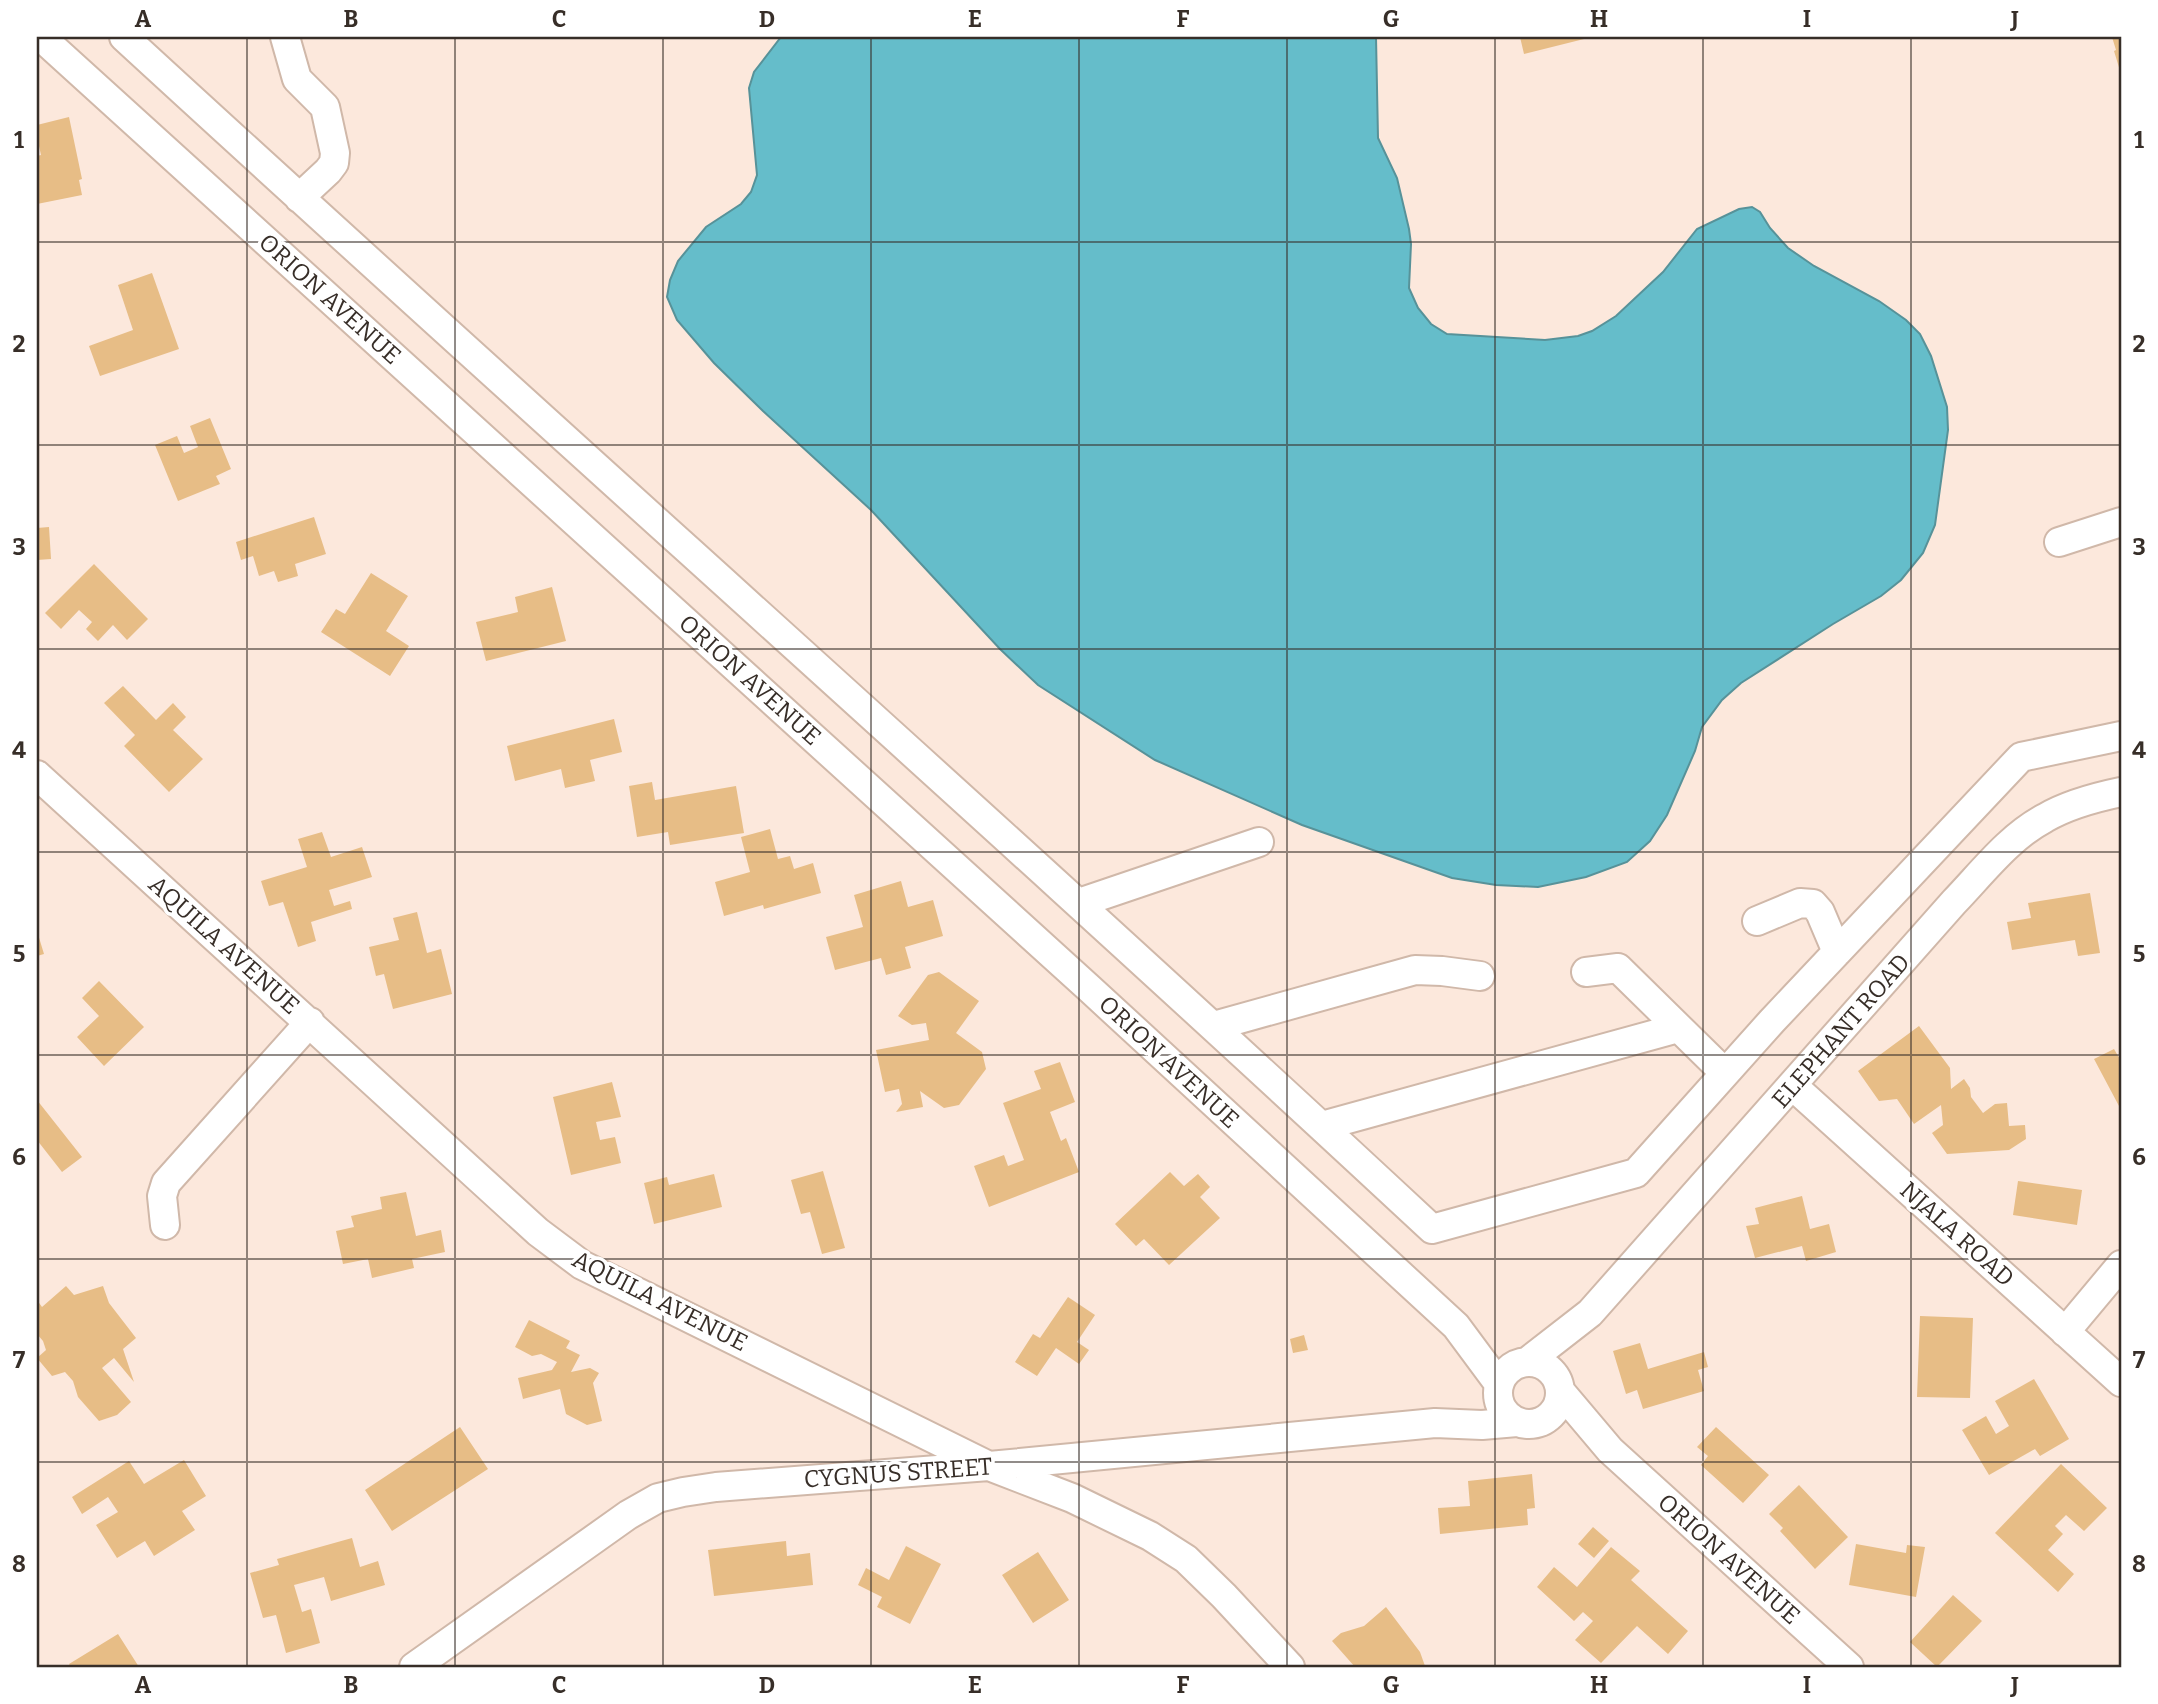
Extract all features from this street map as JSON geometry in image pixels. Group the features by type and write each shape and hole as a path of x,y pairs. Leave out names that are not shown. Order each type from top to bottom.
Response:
{"street":[{"name":"ORION AVENUE","path":"41,37 958,869 1456,1326 1498,1389"},
{"path":"124,37 1079,903 1432,1229 1636,1173 1725,1073 2021,757 2121,736"},
{"path":"285,37 297,79 325,107 335,153 334,163 328,171 299,198"},
{"path":"2059,542 2121,522"},
{"name":"AQUILA AVENUE","path":"37,775 538,1232 582,1265 989,1466 1072,1498 1150,1536 1186,1559 1290,1667"},
{"name":"ELEPHANT ROAD","path":"1524,1362 1590,1313 1954,902 2014,840 2045,818 2065,809 2121,792"},
{"path":"1079,903 1259,842"},
{"path":"1757,921 1800,903 1813,904 1820,912 1837,952"},
{"path":"1586,972 1618,968 1725,1073"},
{"path":"1213,1026 1415,970 1480,976"},
{"path":"165,1225 162,1196 166,1183 310,1022"},
{"path":"1322,1126 1678,1028"},
{"name":"NJALA ROAD","path":"1793,1086 2121,1382"},
{"path":"2065,1332 2121,1265"},
{"name":"ELEPHANT ROAD","path":"1560,1387 1565,1358 1590,1313"},
{"name":"ORION AVENUE","path":"1456,1326 1524,1362"},
{"path":"1524,1362 1546,1367 1554,1374 1560,1387 1557,1409 1531,1422 1503,1411 1498,1389 1507,1371 1524,1362"},
{"name":"ORION AVENUE","path":"1560,1387 1610,1451 1849,1667"},
{"name":"CYGNUS STREET","path":"1434,1423 1481,1407 1498,1389"},
{"name":"ORION AVENUE","path":"1531,1422 1610,1451"},
{"name":"CYGNUS STREET","path":"414,1667 628,1515 658,1498 683,1492 716,1487 989,1466 1434,1423 1531,1422"}],"water":[{"path":"781,37 1376,37 1378,138 1397,178 1409,229 1409,288 1418,308 1431,324 1447,334 1545,340 1578,336 1592,331 1616,316 1663,272 1697,229 1739,209 1752,207 1760,212 1788,248 1814,266 1879,301 1906,320 1920,334 1931,356 1947,407 1948,430 1935,525 1923,553 1901,580 1881,596 1741,683 1722,700 1702,727 1695,751 1667,815 1650,841 1627,862 1586,877 1538,887 1496,885 1452,878 1302,825 1155,760 1038,685 1000,649 871,510 763,411 714,363 677,320 667,297 678,261 706,227 741,204 751,192 757,175 749,88 754,72"}],"building":[{"path":"1520,37 1587,37 1588,38 1524,54"},
{"path":"2112,37 2121,37 2121,74 2114,51 2116,50"},
{"path":"69,117 82,179 79,180 82,195 37,204 37,156 41,155 37,125"},
{"path":"152,273 179,349 100,376 89,346 133,330 118,285"},
{"path":"210,418 231,469 216,476 220,484 178,501 155,445 177,436 184,453 198,447 190,426"},
{"path":"314,517 326,554 295,564 298,576 278,582 274,571 259,576 253,556 241,560 236,542"},
{"path":"49,527 51,559 37,560 37,528"},
{"path":"94,564 148,619 127,640 113,625 98,641 86,629 92,622 79,610 61,629 45,613"},
{"path":"371,573 408,596 386,631 409,646 390,676 321,632 336,609 345,614"},
{"path":"552,587 566,641 486,661 476,622 518,612 515,597"},
{"path":"123,686 156,720 173,703 186,717 173,730 203,759 169,792 124,746 135,735 104,703"},
{"path":"614,719 622,752 590,760 595,781 565,788 561,769 515,781 507,746"},
{"path":"652,782 655,800 736,786 744,833 670,845 668,832 637,837 629,786"},
{"path":"770,829 778,859 790,856 794,869 813,863 821,893 764,909 763,905 724,916 715,882 750,872 741,837"},
{"path":"322,832 331,857 362,847 372,877 329,890 334,906 350,901 352,909 311,922 316,941 298,947 283,902 269,906 261,881 307,867 298,839"},
{"path":"901,881 908,907 933,900 943,936 905,947 911,968 886,975 881,958 835,970 826,937 863,927 854,895"},
{"path":"2090,893 2100,953 2078,956 2075,940 2012,950 2007,922 2031,918 2028,903"},
{"path":"417,912 427,953 441,949 452,994 393,1009 384,974 376,976 369,947 399,940 393,918"},
{"path":"37,931 44,954 37,956"},
{"path":"939,972 979,1001 956,1033 982,1052 986,1069 959,1105 944,1108 920,1091 923,1107 896,1112 902,1104 899,1089 885,1092 876,1050 929,1040 926,1023 912,1025 898,1016 928,975"},
{"path":"99,981 144,1027 104,1066 77,1037 99,1016 82,998"},
{"path":"1919,1026 1950,1068 1951,1089 1964,1079 1970,1088 1971,1097 1983,1113 1995,1104 2007,1103 2009,1126 2025,1125 2026,1139 2009,1150 1947,1154 1932,1133 1943,1125 1941,1105 1914,1124 1897,1099 1879,1101 1858,1071"},
{"path":"2114,1049 2121,1061 2119,1106 2094,1059"},
{"path":"1060,1062 1075,1102 1050,1112 1061,1141 1066,1138 1079,1172 989,1207 974,1166 1004,1155 1008,1166 1024,1160 1003,1103 1041,1089 1034,1071"},
{"path":"612,1082 621,1117 596,1122 600,1140 615,1137 621,1163 571,1175 553,1097"},
{"path":"37,1100 82,1157 62,1172 37,1140"},
{"path":"823,1171 845,1248 822,1254 810,1212 801,1214 791,1180"},
{"path":"1170,1172 1184,1186 1198,1174 1210,1187 1200,1197 1220,1218 1169,1265 1144,1239 1136,1246 1115,1224"},
{"path":"714,1174 722,1207 654,1224 644,1183 667,1177 669,1185"},
{"path":"2018,1181 2082,1190 2077,1225 2013,1215"},
{"path":"406,1192 416,1236 441,1230 445,1252 412,1259 414,1268 372,1278 368,1259 343,1264 336,1231 354,1227 351,1216 382,1209 380,1197"},
{"path":"1802,1196 1810,1229 1829,1224 1836,1252 1806,1261 1802,1246 1755,1258 1746,1226 1759,1224 1755,1208"},
{"path":"66,1286 74,1295 103,1286 109,1303 136,1338 123,1349 134,1382 114,1358 102,1368 131,1402 117,1415 99,1421 78,1397 73,1381 65,1372 52,1376 37,1358 46,1350 37,1334 37,1300 42,1307"},
{"path":"1068,1297 1095,1315 1077,1342 1089,1350 1079,1364 1056,1348 1037,1376 1015,1362 1033,1334 1040,1338"},
{"path":"1920,1316 1973,1318 1970,1398 1917,1397"},
{"path":"529,1320 570,1341 566,1348 580,1355 571,1372 590,1368 599,1373 593,1383 602,1421 587,1425 566,1414 560,1389 523,1399 518,1378 552,1370 557,1362 541,1354 532,1356 515,1347"},
{"path":"1304,1335 1308,1350 1293,1353 1290,1339"},
{"path":"1640,1343 1648,1369 1704,1352 1708,1367 1698,1370 1704,1391 1643,1409 1637,1390 1626,1394 1613,1351"},
{"path":"2034,1379 2069,1439 2040,1456 2035,1449 1989,1475 1962,1430 1986,1416 1996,1434 2009,1426 1995,1401"},
{"path":"460,1427 488,1469 392,1531 365,1490"},
{"path":"1716,1427 1769,1475 1743,1503 1701,1465 1708,1456 1697,1447"},
{"path":"184,1460 206,1496 182,1511 195,1530 154,1556 145,1541 117,1558 96,1525 118,1512 108,1497 82,1514 72,1497 129,1461 144,1484"},
{"path":"2061,1464 2107,1508 2084,1531 2066,1515 2055,1526 2063,1534 2048,1550 2074,1574 2058,1592 1995,1533"},
{"path":"1532,1474 1535,1508 1527,1509 1528,1525 1440,1534 1438,1508 1470,1506 1468,1481"},
{"path":"1799,1485 1848,1537 1815,1569 1780,1531 1783,1528 1769,1514"},
{"path":"1593,1527 1609,1541 1594,1558 1578,1544"},
{"path":"352,1538 360,1567 378,1561 385,1585 331,1601 324,1577 294,1585 302,1612 311,1609 320,1643 286,1653 276,1615 263,1618 250,1573 279,1565 277,1559"},
{"path":"786,1541 787,1556 810,1553 813,1585 714,1596 708,1550"},
{"path":"1856,1544 1906,1553 1907,1545 1925,1547 1916,1597 1849,1585"},
{"path":"906,1546 941,1564 910,1624 877,1607 882,1597 858,1585 866,1568 889,1580"},
{"path":"1611,1547 1640,1571 1631,1580 1688,1631 1668,1654 1637,1626 1601,1663 1575,1640 1593,1621 1583,1612 1574,1621 1537,1587 1554,1567 1577,1587"},
{"path":"1038,1552 1069,1600 1033,1623 1002,1575"},
{"path":"1953,1595 1982,1621 1937,1667 1910,1642"},
{"path":"1386,1607 1420,1652 1425,1666 1355,1667 1332,1641 1341,1633 1364,1626"},
{"path":"118,1634 139,1667 71,1667 69,1664"}]}
